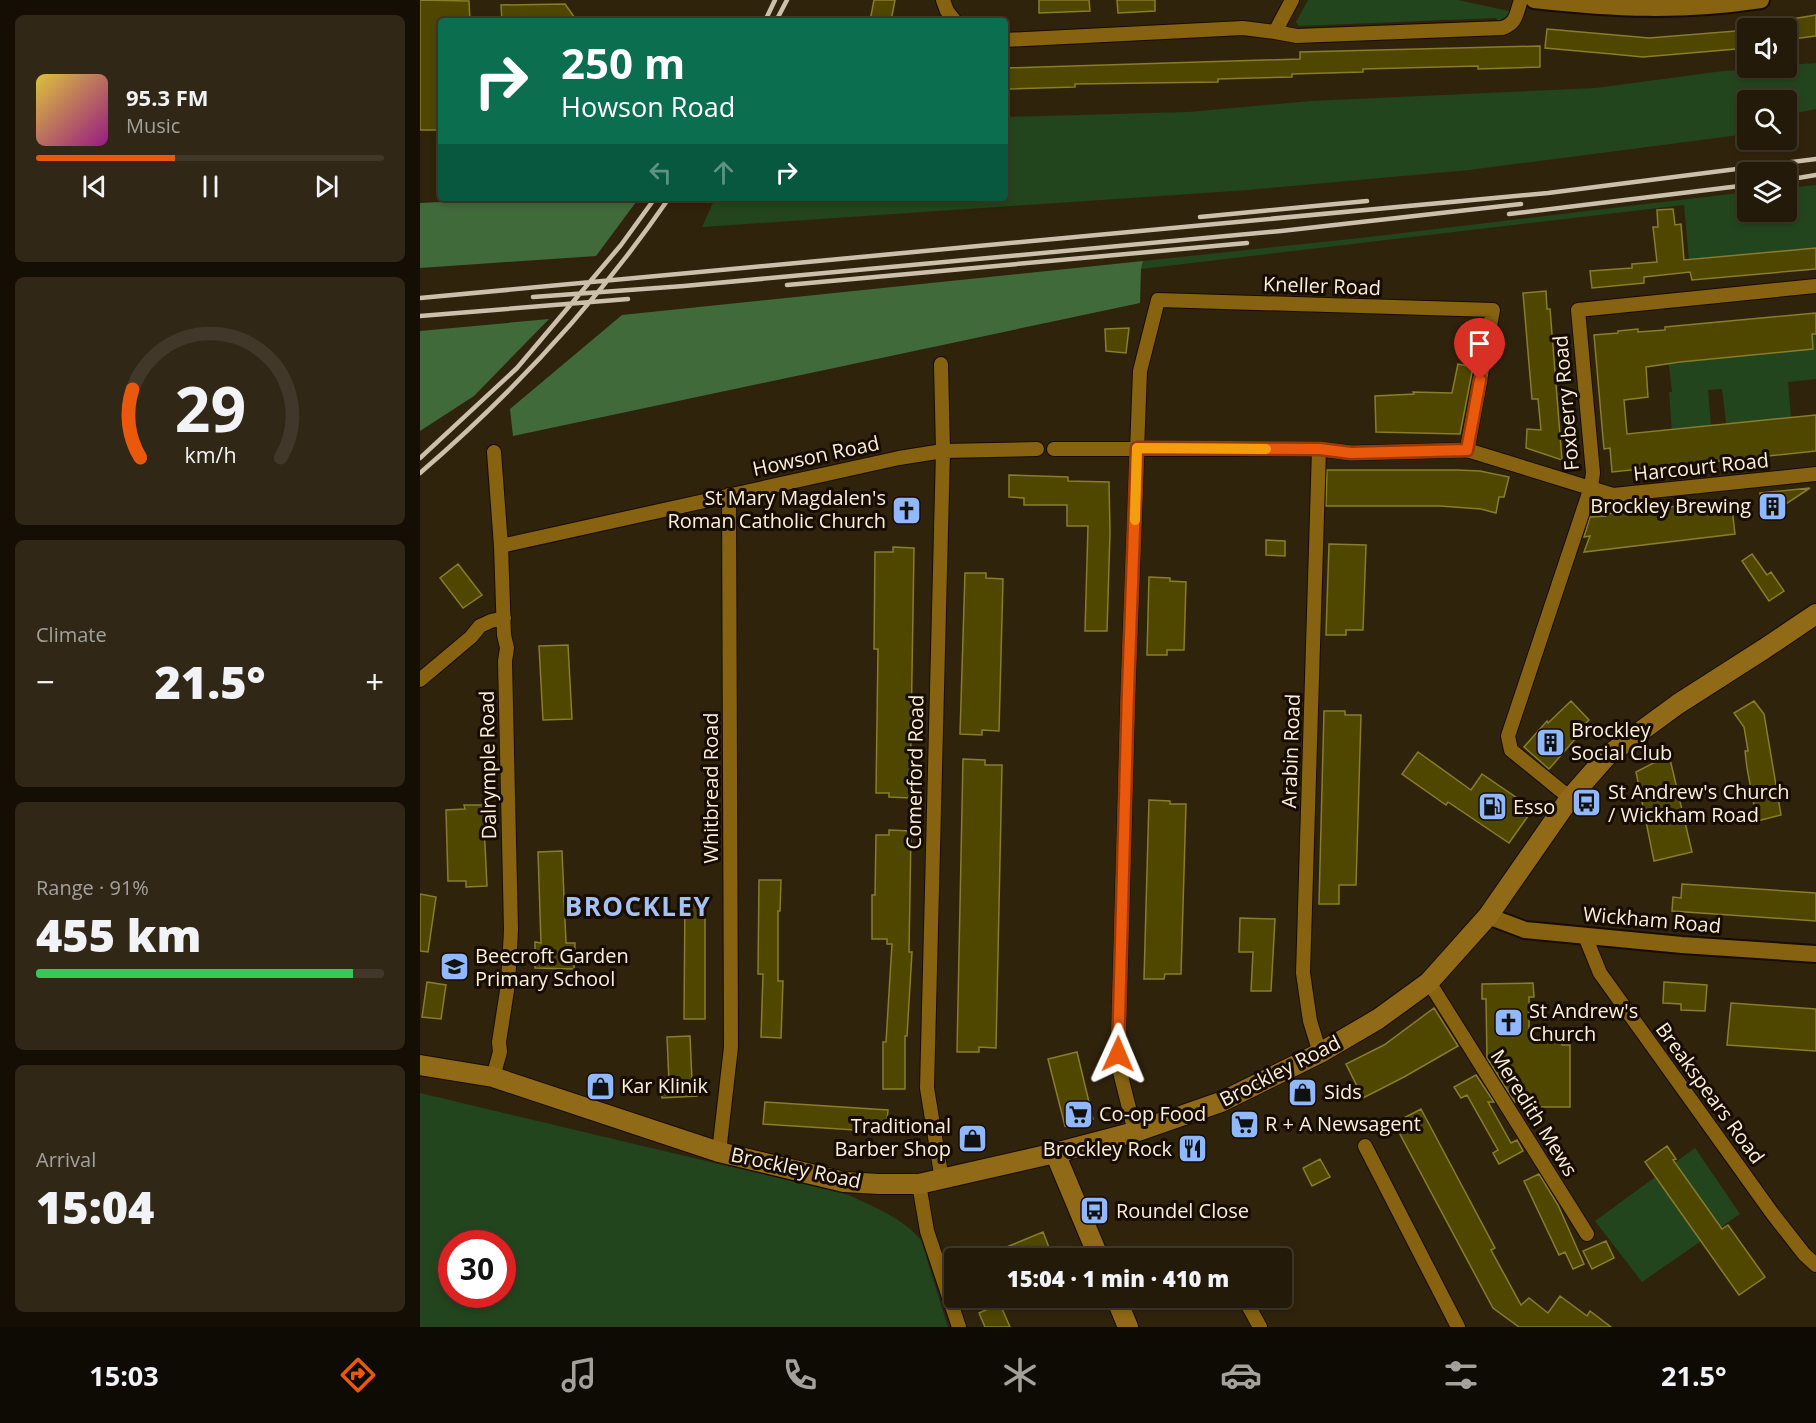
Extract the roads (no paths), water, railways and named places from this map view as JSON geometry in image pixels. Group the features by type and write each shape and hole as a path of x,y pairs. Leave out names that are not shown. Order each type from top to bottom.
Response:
{"main road":[{"name":"Brockley Road","path":"420,1065 493,1077 718,1152 844,1182 919,1184 1135,1132 1221,1102 1320,1053 1378,1019 1429,982 1488,916 1570,798 1607,756 1648,725 1816,614"},
{"path":"1055,1153 1095,1248"},
{"path":"1120,1308 1128,1327"}],"street":[{"path":"943,0 953,18"},
{"path":"1275,32 1293,0"},
{"path":"1008,40 1243,28 1297,36 1502,28 1510,25 1517,17 1521,0"},
{"path":"1534,0 1641,9 1691,9 1761,0"},
{"name":"Foxberry Road","path":"1570,798 1511,750 1509,736 1592,488 1593,473 1578,310 1816,286"},
{"name":"Kneller Road","path":"1137,448 1140,371 1158,300 1492,310 1467,450"},
{"name":"Comerford Road","path":"941,363 943,451 927,1088 942,1179"},
{"path":"1135,1132 1120,1072 1118,1054 1137,448"},
{"path":"1054,449 1320,449 1351,453 1467,450 1592,488"},
{"name":"Arabin Road","path":"1320,449 1303,973 1310,1021 1320,1053"},
{"name":"Howson Road","path":"501,546 899,458 943,451 1037,450"},
{"name":"Dalrymple Road","path":"493,1077 500,1052 499,1042 508,984 511,940 505,661 507,648 504,635 501,546 494,452"},
{"name":"Harcourt Road","path":"1592,488 1613,495 1816,474"},
{"name":"Whitbread Road","path":"718,1152 731,1047 729,495"},
{"path":"420,680 471,637 480,626 504,618"},
{"name":"Wickham Road","path":"1488,916 1525,930 1816,954"},
{"name":"Breakspears Road","path":"1585,936 1600,973 1772,1213 1804,1254 1816,1265"},
{"name":"Meredith Mews","path":"1429,982 1587,1234"},
{"path":"1365,1146 1458,1327"},
{"path":"919,1184 927,1231 959,1327"},
{"path":"1250,1308 1260,1327"}],"railway":[{"path":"766,18 775,0"},
{"path":"778,18 787,0"},
{"path":"420,298 1548,193 1816,159"},
{"path":"1797,178 1816,175"},
{"path":"1509,214 1737,186"},
{"path":"420,458 517,368 621,245 653,201"},
{"path":"420,473 489,410 554,343 614,273 667,201"},
{"path":"1200,217 1367,201"},
{"path":"533,297 684,286 1281,231 1521,204"},
{"path":"787,285 1247,243"},
{"path":"420,316 628,299"}],"place":[{"name":"Brockley Brewing","path":"1772,506"},
{"name":"St Mary Magdalen's Roman Catholic Church","path":"907,510"},
{"name":"Brockley Social Club","path":"1550,742"},
{"name":"St Andrew's Church / Wickham Road","path":"1587,803"},
{"name":"Esso","path":"1492,807"},
{"name":"Beecroft Garden Primary School","path":"454,967"},
{"name":"St Andrew's Church","path":"1508,1022"},
{"name":"Kar Klinik","path":"600,1086"},
{"name":"Sids","path":"1303,1092"},
{"name":"Co-op Food","path":"1078,1114"},
{"name":"R + A Newsagent","path":"1244,1124"},
{"name":"Traditional Barber Shop","path":"972,1138"},
{"name":"Brockley Rock","path":"1193,1149"},
{"name":"Roundel Close","path":"1095,1211"}],"district":[{"name":"BROCKLEY","path":"638,907"}]}
